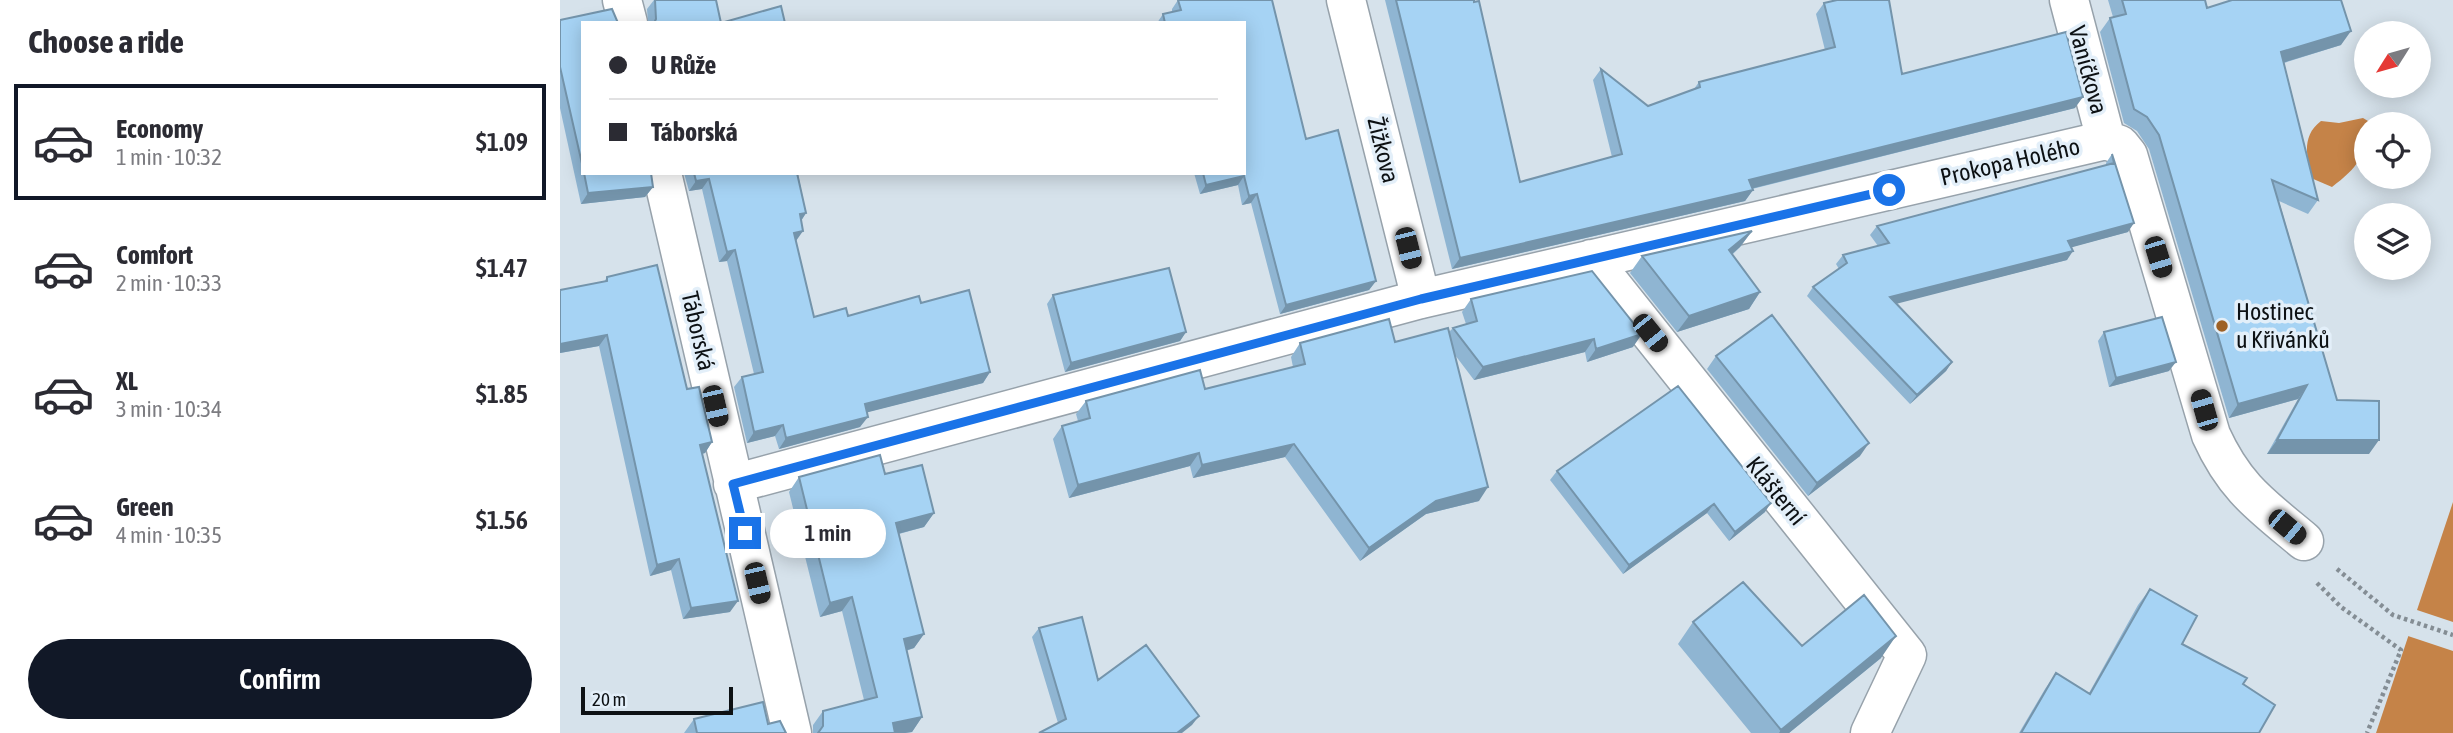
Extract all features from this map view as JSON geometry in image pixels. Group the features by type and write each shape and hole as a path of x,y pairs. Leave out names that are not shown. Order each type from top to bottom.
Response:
{"street":[{"path":"622,0 627,21"},
{"name":"Žižkova","path":"1346,0 1421,299"},
{"name":"Vaníčkova","path":"2069,0 2106,140"},
{"path":"2106,140 2120,145 2128,155 2211,435 2226,467 2308,559"},
{"name":"Prokopa Holého","path":"733,484 1421,299 2106,140"},
{"name":"Táborská","path":"662,175 792,733"},
{"name":"Klášterní","path":"1591,259 1907,655 1870,733"}],"path":[{"path":"2308,559 2393,615 2453,635"},
{"path":"2308,559 2341,607 2401,650 2367,733"}],"shaded area":[{"path":"2354,120 2354,167 2332,187 2311,178 2307,147 2310,133 2321,121 2339,123"},
{"path":"2453,502 2453,733 2376,733"}],"pier":[{"path":"2414,609 2453,622 2453,651 2405,635"}],"building":[{"path":"655,0 716,0 721,21 655,21"},
{"path":"1178,0 1272,0 1306,139 1338,130 1376,281 1286,305 1257,194 1249,196 1244,176 1206,185 1204,175 1246,175 1246,21 1165,21 1163,14 1181,10"},
{"path":"1396,0 1479,1 1520,182 1622,154 1601,69 1648,106 1700,87 1699,82 1835,47 1824,3 1837,0 1889,0 1902,74 2066,32 2083,97 1749,180 1753,190 1460,258"},
{"path":"2122,0 2205,0 2207,8 2232,0 2341,0 2351,31 2281,52 2318,200 2272,180 2337,400 2379,401 2379,440 2277,440 2307,385 2238,404 2159,135 2147,117 2134,109 2110,18 2126,14"},
{"path":"781,6 785,21 728,21"},
{"path":"612,9 617,21 581,21 581,159 560,67 560,20"},
{"path":"2112,154 2134,223 2068,241 2073,251 1890,297 1952,362 1917,395 1813,287 1847,263 1843,255 1889,243 1877,226 2114,163"},
{"path":"584,175 651,175 653,187 588,193"},
{"path":"694,175 797,175 806,213 800,214 803,231 794,233 814,317 846,308 848,316 919,296 921,303 969,290 990,372 865,404 868,417 786,438 783,425 754,432 742,377 763,372 735,250 727,252 709,179 696,181"},
{"path":"1752,231 1729,250 1760,292 1689,316 1642,256"},
{"path":"657,265 687,389 699,387 712,442 700,445 738,601 691,608 679,559 657,565 607,335 560,344 560,290 607,281 607,277"},
{"path":"1169,268 1186,332 1071,363 1053,295"},
{"path":"1592,271 1642,334 1596,349 1594,339 1483,367 1453,328 1477,321 1471,299"},
{"path":"1772,315 1869,443 1817,483 1716,356"},
{"path":"2162,317 2176,362 2116,378 2104,332"},
{"path":"1389,319 1395,342 1448,328 1488,487 1436,501 1369,548 1294,444 1202,465 1199,453 1078,485 1062,426 1090,418 1086,401 1200,370 1205,389 1305,364 1300,343"},
{"path":"1678,386 1771,503 1735,532 1714,504 1629,565 1557,471"},
{"path":"880,455 885,474 922,465 934,513 896,523 924,634 904,639 922,717 893,723 895,733 818,733 823,726 823,711 877,697 852,597 830,603 799,477"},
{"path":"1743,582 1802,646 1864,595 1896,636 1781,730 1693,622"},
{"path":"2150,589 2197,616 2182,644 2247,678 2243,684 2275,705 2259,733 2021,733 2056,673 2090,694"},
{"path":"1082,617 1098,680 1146,645 1199,716 1177,733 1039,733 1066,719 1039,628"},
{"path":"763,702 768,724 780,721 786,733 697,733 694,719"}],"place":[{"name":"Hostinec u Křivánků","path":"2222,326"}],"route":[{"path":"745,533 733,484 1421,299 1889,190"}]}
